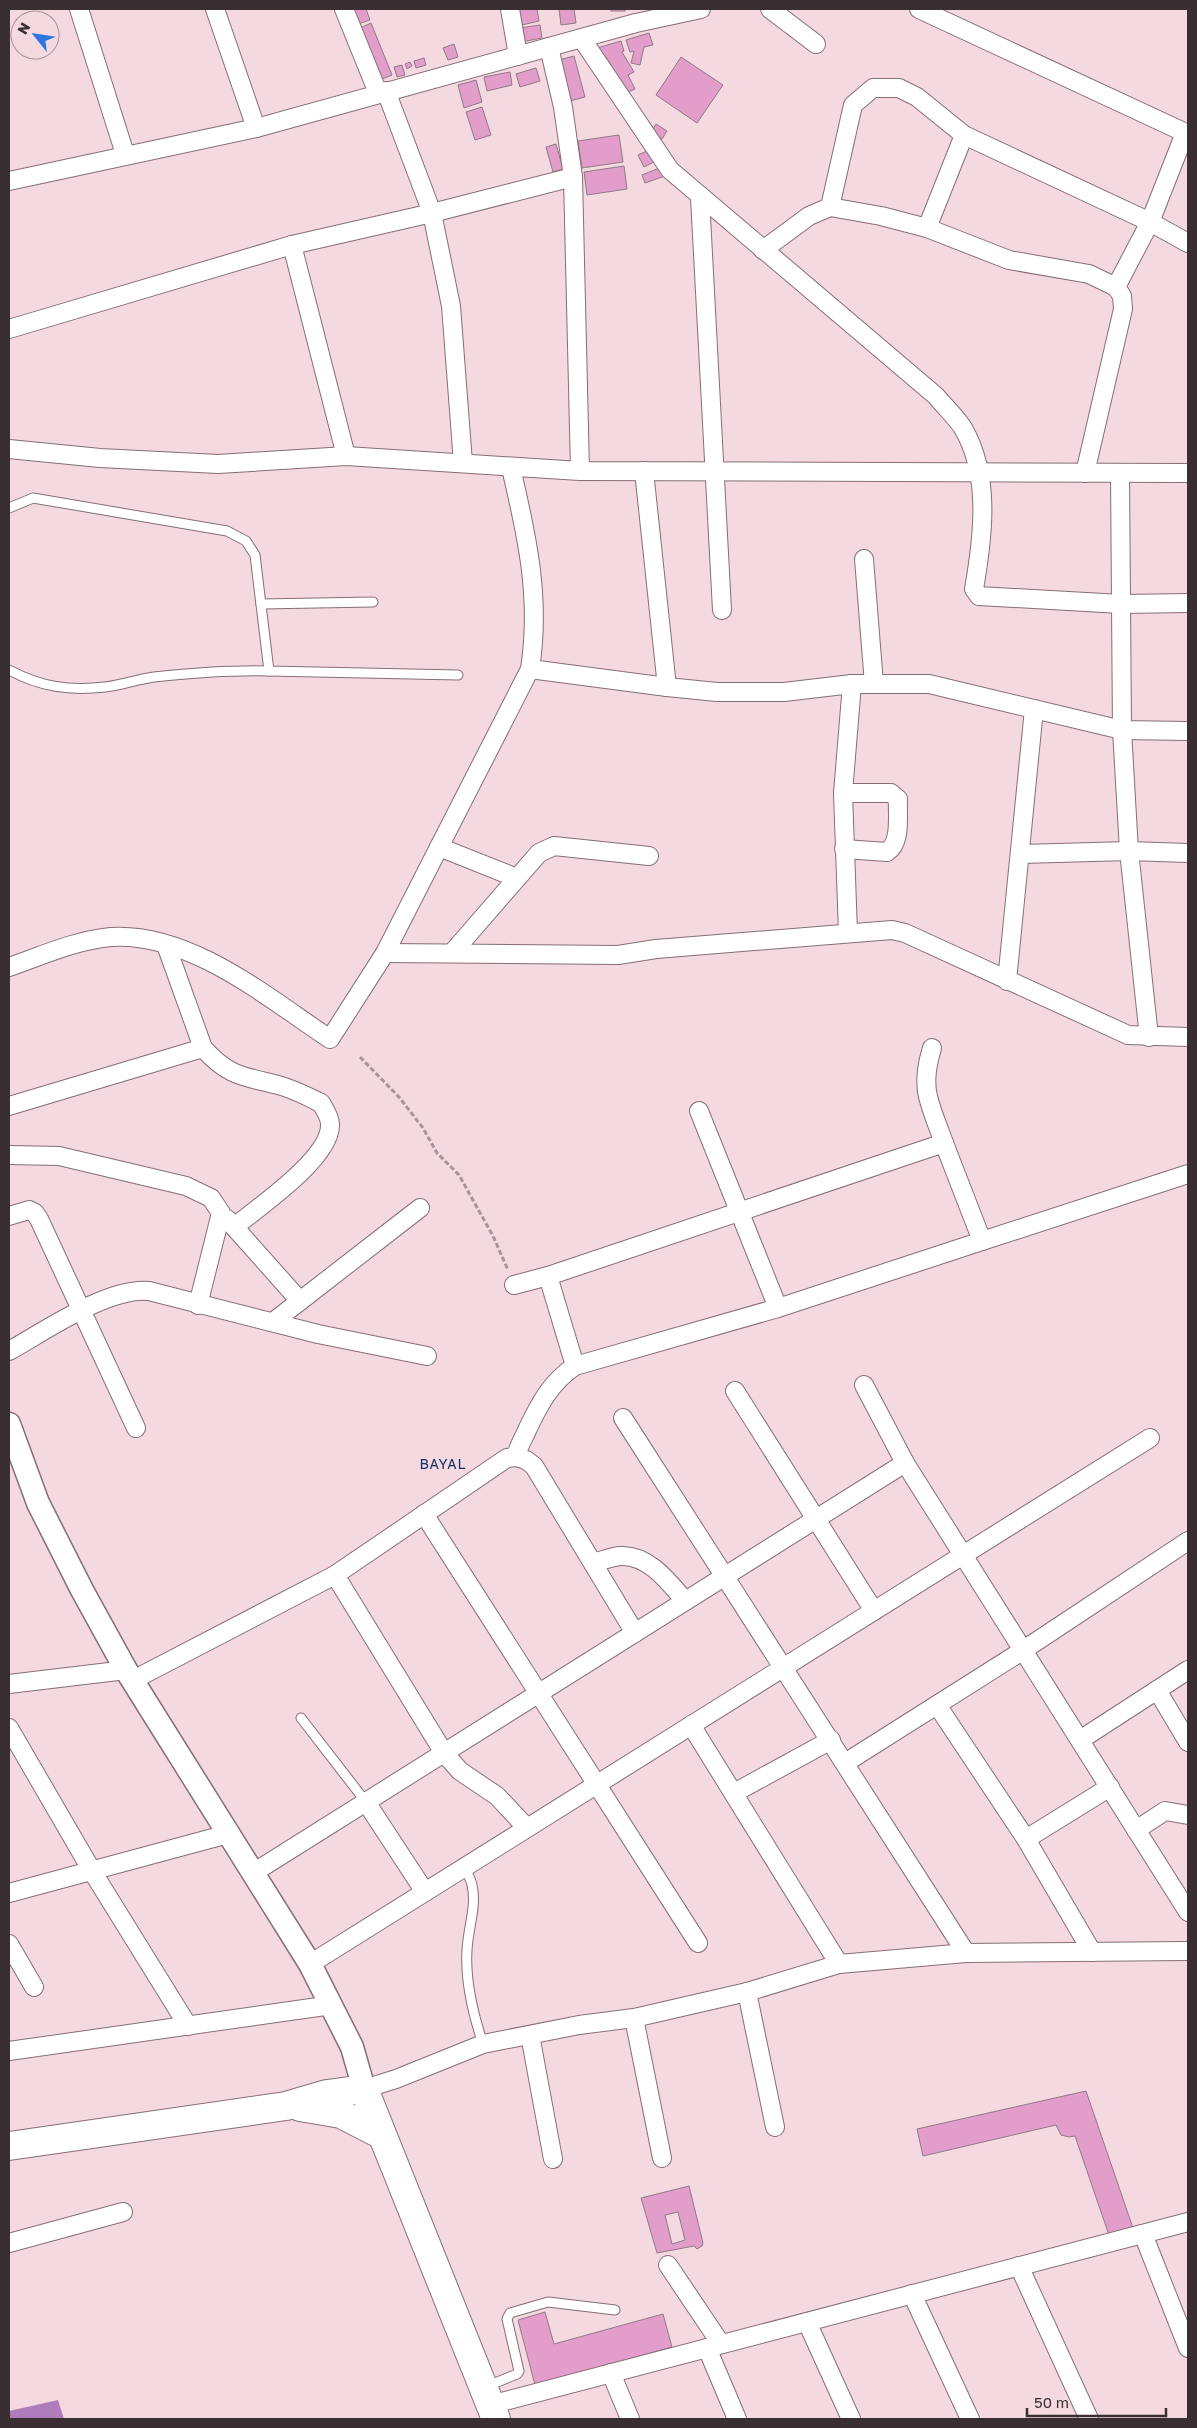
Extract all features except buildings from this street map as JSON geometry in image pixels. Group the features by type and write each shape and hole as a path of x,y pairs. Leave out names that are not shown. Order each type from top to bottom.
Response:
{"main road":[{"path":"9,2146 286,2106 327,2094 364,2089 489,2404"},
{"path":"286,2106 341,2114 382,2135"}],"street":[{"path":"79,9 125,154"},
{"path":"215,9 256,128"},
{"path":"344,9 382,92 432,213 451,306 464,463"},
{"path":"510,9 518,56"},
{"path":"9,181 125,154 256,128 382,92 582,39 635,16 701,9"},
{"path":"770,9 816,44"},
{"path":"919,9 1187,133 1150,222 1116,287"},
{"path":"582,39 670,170 700,198 936,396 963,428 980,473 982,543 974,588 979,596 1121,604 1188,604"},
{"path":"549,47 563,107 573,178 580,471"},
{"path":"830,207 853,105 873,88 899,88 917,97 964,135 1150,222 1188,243"},
{"path":"927,228 964,135"},
{"path":"9,329 292,245 573,178"},
{"path":"700,198 722,610"},
{"path":"763,250 809,216 830,207 881,216 927,228 1009,260 1089,274 1116,287 1122,296 1123,310 1085,473"},
{"path":"292,245 346,456"},
{"path":"9,449 100,458 218,464 346,456 580,471 1188,473"},
{"path":"9,967 77,944 110,938 141,938 183,950 225,969 330,1039 385,953 530,669 535,638 535,611 529,548 511,468"},
{"path":"644,471 667,688"},
{"path":"1120,473 1122,730 1129,852 1149,1037"},
{"path":"864,559 874,684"},
{"path":"530,669 667,688 747,693 784,692 852,684 930,684 1122,730 1188,731"},
{"path":"848,933 842,793 852,684"},
{"path":"1007,981 1034,709"},
{"path":"842,793 891,793 898,799 896,842 892,848 887,852 844,849"},
{"path":"452,953 540,853 554,846 649,856"},
{"path":"439,847 517,878"},
{"path":"1021,854 1188,853"},
{"path":"385,953 618,955 656,949 883,930 905,933 1128,1035 1188,1037"},
{"path":"166,946 203,1048 213,1059 228,1070 255,1081 275,1084 321,1102 331,1123 326,1144 308,1165 234,1227"},
{"path":"9,1106 203,1048"},
{"path":"932,1048 926,1066 924,1088 982,1241"},
{"path":"699,1111 778,1308"},
{"path":"514,1285 548,1276 944,1142"},
{"path":"9,1155 59,1156 186,1186 211,1198 221,1213 300,1300"},
{"path":"516,1457 536,1410 548,1390 562,1374 575,1366 778,1308 1188,1174"},
{"path":"273,1322 420,1208"},
{"path":"10,1209 35,1212 136,1428"},
{"path":"198,1305 221,1213"},
{"path":"548,1276 575,1366"},
{"path":"9,1351 82,1310 125,1292 136,1290 149,1291 198,1305 427,1356"},
{"path":"864,1386 905,1463 1188,1912"},
{"path":"735,1391 874,1611"},
{"path":"623,1418 966,1953"},
{"path":"9,1424 38,1504 130,1675 310,1964 332,2004 352,2047 364,2089 396,2079 483,2044 579,2025 634,2018 747,1992 839,1964 966,1953 1188,1951"},
{"path":"310,1964 1150,1438"},
{"path":"9,1684 130,1675 335,1575 507,1458 516,1457 526,1460 534,1466 635,1633"},
{"path":"253,1873 905,1463"},
{"path":"424,1514 698,1943"},
{"path":"845,1763 1022,1651 1188,1541"},
{"path":"593,1563 620,1556 640,1559 664,1576 685,1601"},
{"path":"335,1575 444,1753 460,1771 497,1796 526,1827"},
{"path":"1080,1740 1188,1670"},
{"path":"1157,1690 1188,1742"},
{"path":"937,1705 1026,1839 1092,1952"},
{"path":"691,1725 839,1964"},
{"path":"9,1728 92,1871 188,2026"},
{"path":"734,1793 831,1740"},
{"path":"1026,1839 1110,1787"},
{"path":"366,1802 425,1892"},
{"path":"1136,1830 1165,1811 1188,1815"},
{"path":"9,1893 228,1834"},
{"path":"9,1944 34,1986"},
{"path":"747,1992 775,2127"},
{"path":"9,2051 332,2004"},
{"path":"634,2018 662,2158"},
{"path":"530,2035 553,2159"},
{"path":"9,2243 123,2212"},
{"path":"489,2404 1188,2222"},
{"path":"1142,2234 1188,2348"},
{"path":"668,2265 714,2346 737,2419"},
{"path":"1019,2266 1089,2419"},
{"path":"912,2294 970,2419"},
{"path":"807,2322 851,2419"},
{"path":"611,2373 630,2419"}],"lane":[{"path":"9,508 33,498 227,531 246,541 256,555 270,671"},
{"path":"261,604 374,602"},
{"path":"9,670 32,682 66,689 106,687 153,678 245,670 458,675"},
{"path":"301,1718 366,1802"},
{"path":"464,1867 472,1884 472,1912 467,1950 471,1997 473,2013 483,2044"},
{"path":"489,2404 519,2370 507,2318 510,2313 548,2302 615,2310"}],"path":[{"path":"360,1057 399,1097 423,1128 437,1153 459,1175 493,1236 514,1285"}],"shaded area":[{"path":"58,2400 64,2419 9,2419 9,2411"}],"district":[{"name":"BAYAL","path":"443,1464"}]}
